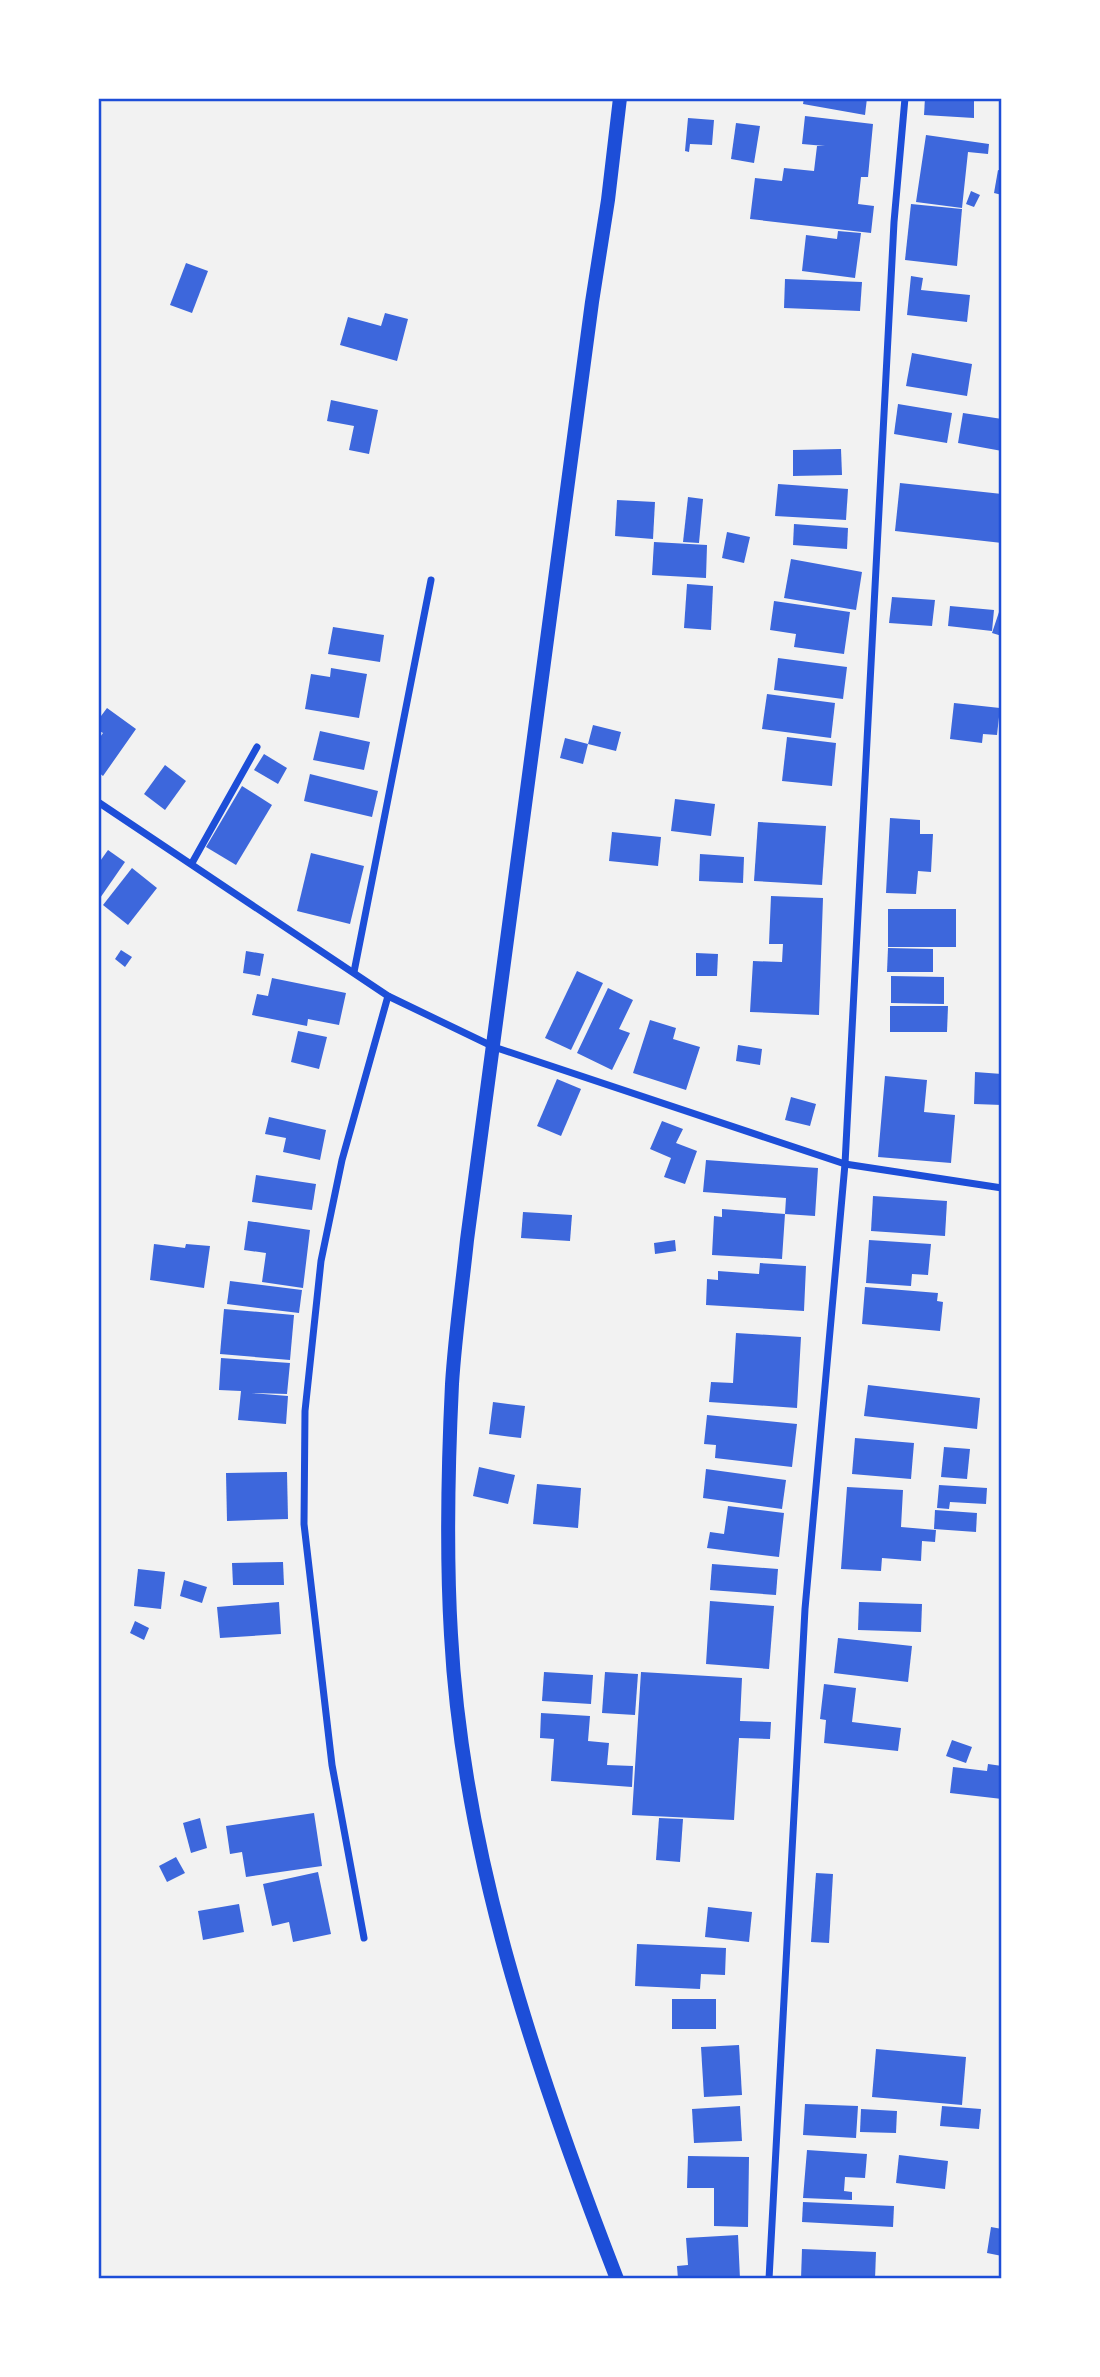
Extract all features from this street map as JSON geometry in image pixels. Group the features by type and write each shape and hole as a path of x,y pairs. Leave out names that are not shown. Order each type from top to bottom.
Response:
{"main road":[{"path":"617,2279 571,2161 505,1947 474,1822 459,1723 451,1635 449,1505 452,1382 467,1240 620,98"}],"street":[{"path":"769,2279 805,1609 845,1164 894,222 905,98"},
{"path":"354,972 431,580"},
{"path":"192,863 257,747"},
{"path":"98,802 388,996 494,1046 845,1164 1002,1188"},
{"path":"364,1938 332,1765 304,1524 305,1411 321,1261 342,1160 388,996"}],"building":[{"path":"804,98 867,98 865,115 803,104"},
{"path":"925,98 974,98 974,118 924,115"},
{"path":"805,116 873,124 868,177 861,177 858,204 874,206 871,233 750,219 755,178 782,181 784,168 814,171 817,146 825,146 802,144"},
{"path":"688,118 714,120 712,145 690,144 689,152 685,151"},
{"path":"736,123 760,126 754,163 731,159"},
{"path":"926,135 989,144 988,154 968,152 962,208 916,202"},
{"path":"998,170 1002,171 1002,195 994,193"},
{"path":"971,191 980,195 974,207 966,204"},
{"path":"911,204 962,209 957,266 905,260"},
{"path":"838,231 861,233 855,278 802,271 806,235 837,239"},
{"path":"186,263 208,271 192,313 170,305"},
{"path":"911,276 923,278 921,290 970,295 967,322 907,315"},
{"path":"785,279 862,282 860,311 784,308"},
{"path":"385,313 408,319 397,361 340,345 348,317 381,326"},
{"path":"912,353 972,364 967,396 906,386"},
{"path":"331,400 378,410 369,454 349,450 354,426 327,421"},
{"path":"898,404 952,413 947,443 894,434"},
{"path":"963,413 1002,419 1002,451 958,443"},
{"path":"841,449 842,475 793,476 793,450"},
{"path":"900,483 1002,494 1002,543 895,531"},
{"path":"778,484 848,489 846,520 775,516"},
{"path":"688,497 703,499 699,543 683,542"},
{"path":"617,500 655,502 653,539 615,536"},
{"path":"794,524 848,528 847,549 793,545"},
{"path":"727,532 750,537 744,563 722,558"},
{"path":"654,542 707,545 706,578 652,575"},
{"path":"791,559 862,572 856,610 784,598"},
{"path":"687,584 713,586 711,630 684,628"},
{"path":"892,597 935,600 932,626 889,623"},
{"path":"774,601 850,612 844,654 794,647 796,634 770,630"},
{"path":"950,606 994,610 992,631 948,626"},
{"path":"999,612 1002,613 1002,636 992,633"},
{"path":"333,627 384,635 380,662 328,654"},
{"path":"778,658 847,667 843,699 774,690"},
{"path":"331,668 367,674 359,718 305,709 311,674 330,677"},
{"path":"767,694 835,703 831,738 762,729"},
{"path":"954,703 1000,708 997,735 983,734 982,743 950,739"},
{"path":"107,708 136,729 103,776 98,772 98,740 103,733 98,730 98,720"},
{"path":"593,725 621,732 616,751 588,744"},
{"path":"320,731 370,742 364,770 313,760"},
{"path":"787,737 836,743 832,786 782,781"},
{"path":"565,738 588,744 583,764 560,758"},
{"path":"264,754 287,768 278,784 254,770"},
{"path":"165,765 186,781 165,810 144,794"},
{"path":"310,774 378,791 372,817 304,801"},
{"path":"242,786 272,805 236,865 206,847"},
{"path":"675,799 715,804 711,836 671,831"},
{"path":"890,818 920,820 920,834 933,834 931,872 918,871 916,894 886,893"},
{"path":"758,822 826,826 822,885 754,881"},
{"path":"612,832 661,837 658,866 609,861"},
{"path":"108,850 125,862 98,901 98,864"},
{"path":"311,853 364,866 350,924 297,911"},
{"path":"700,854 744,857 743,883 699,881"},
{"path":"132,868 157,888 128,925 103,905"},
{"path":"771,896 823,898 819,1015 750,1012 753,961 782,962 783,944 769,944"},
{"path":"888,909 956,909 956,947 888,947"},
{"path":"888,948 933,949 933,972 887,972"},
{"path":"121,950 132,957 125,967 115,959"},
{"path":"246,951 264,954 260,976 243,973"},
{"path":"696,953 718,954 717,976 696,976"},
{"path":"577,971 603,983 571,1050 545,1038"},
{"path":"891,976 944,977 944,1004 891,1003"},
{"path":"272,978 346,993 339,1025 308,1019 307,1026 252,1015 257,994 268,996"},
{"path":"608,988 633,1000 619,1029 630,1033 612,1070 577,1053"},
{"path":"890,1006 948,1006 947,1032 890,1032"},
{"path":"650,1020 676,1028 673,1039 700,1047 686,1090 633,1073"},
{"path":"298,1031 327,1037 319,1069 291,1062"},
{"path":"738,1045 762,1049 760,1065 736,1061"},
{"path":"975,1072 1002,1074 1002,1105 974,1104"},
{"path":"885,1076 927,1080 924,1112 955,1115 951,1163 878,1157"},
{"path":"557,1079 581,1089 561,1136 537,1126"},
{"path":"791,1097 816,1104 810,1126 785,1120"},
{"path":"269,1117 326,1130 320,1160 283,1152 286,1138 265,1134"},
{"path":"662,1121 683,1129 676,1143 697,1151 685,1184 664,1177 671,1158 650,1149"},
{"path":"706,1160 818,1168 815,1216 785,1214 786,1198 703,1192"},
{"path":"256,1175 316,1184 312,1210 252,1202"},
{"path":"873,1196 947,1201 945,1236 871,1231"},
{"path":"722,1209 785,1214 782,1259 712,1255 714,1216 722,1217"},
{"path":"523,1212 572,1215 570,1241 521,1238"},
{"path":"248,1221 310,1230 303,1288 262,1282 266,1253 244,1250"},
{"path":"675,1240 676,1251 655,1254 654,1243"},
{"path":"869,1240 931,1244 928,1275 912,1274 911,1286 866,1283"},
{"path":"154,1244 185,1248 186,1244 210,1246 204,1288 150,1280"},
{"path":"760,1263 806,1266 804,1311 706,1305 707,1279 718,1280 718,1271 759,1274"},
{"path":"230,1281 302,1290 299,1313 227,1304"},
{"path":"865,1287 938,1293 937,1301 943,1302 940,1331 862,1324"},
{"path":"224,1309 294,1315 290,1360 220,1354"},
{"path":"736,1333 801,1337 797,1408 709,1402 711,1382 733,1383"},
{"path":"221,1358 290,1363 287,1394 251,1393 288,1396 286,1424 238,1420 241,1391 219,1390"},
{"path":"868,1385 980,1398 977,1429 864,1416"},
{"path":"493,1402 525,1406 521,1438 489,1434"},
{"path":"707,1415 797,1424 792,1467 715,1458 716,1445 704,1444"},
{"path":"855,1438 914,1443 911,1479 852,1474"},
{"path":"944,1447 970,1449 967,1479 941,1477"},
{"path":"479,1467 515,1475 508,1504 473,1496"},
{"path":"706,1469 786,1480 782,1509 703,1498"},
{"path":"287,1472 288,1519 227,1521 226,1473"},
{"path":"537,1484 581,1488 578,1528 533,1524"},
{"path":"939,1485 987,1488 986,1504 950,1502 949,1509 937,1508"},
{"path":"847,1487 903,1490 901,1527 936,1530 935,1542 922,1541 921,1561 882,1558 881,1571 841,1569"},
{"path":"728,1506 784,1513 779,1557 707,1548 710,1532 724,1534"},
{"path":"935,1510 977,1513 976,1532 934,1529"},
{"path":"283,1562 284,1585 233,1585 232,1563"},
{"path":"712,1564 778,1569 776,1595 710,1590"},
{"path":"138,1569 165,1572 161,1609 134,1606"},
{"path":"184,1580 207,1587 202,1603 180,1596"},
{"path":"710,1601 774,1606 769,1669 706,1664"},
{"path":"279,1602 281,1634 220,1638 217,1607"},
{"path":"859,1602 922,1604 921,1632 858,1630"},
{"path":"135,1621 149,1628 144,1640 130,1633"},
{"path":"838,1638 912,1646 908,1682 834,1673"},
{"path":"544,1672 593,1675 591,1704 542,1701"},
{"path":"605,1672 638,1674 635,1715 602,1713"},
{"path":"641,1672 742,1678 740,1721 771,1722 770,1739 739,1738 734,1820 632,1815"},
{"path":"824,1684 856,1688 852,1722 901,1728 898,1751 824,1743 826,1720 820,1719"},
{"path":"541,1713 590,1716 588,1741 609,1743 607,1765 633,1766 632,1787 551,1781 554,1739 540,1738"},
{"path":"952,1740 972,1747 966,1763 946,1756"},
{"path":"988,1764 1002,1766 1002,1799 950,1793 953,1767 987,1771"},
{"path":"314,1813 322,1866 246,1877 242,1852 230,1854 226,1826"},
{"path":"200,1818 207,1848 191,1853 183,1823"},
{"path":"659,1818 683,1819 680,1862 656,1860"},
{"path":"176,1857 185,1873 167,1882 159,1866"},
{"path":"318,1872 331,1934 293,1942 289,1922 272,1926 263,1884"},
{"path":"816,1873 833,1874 829,1943 811,1942"},
{"path":"239,1904 244,1932 203,1940 198,1911"},
{"path":"708,1907 752,1912 749,1942 705,1937"},
{"path":"637,1944 726,1948 725,1975 701,1974 700,1989 635,1986"},
{"path":"672,1999 716,1999 716,2029 672,2029"},
{"path":"739,2045 742,2095 704,2097 701,2047"},
{"path":"876,2049 966,2057 962,2105 872,2097"},
{"path":"805,2104 858,2106 856,2138 803,2135"},
{"path":"740,2106 742,2141 694,2143 692,2109"},
{"path":"942,2106 981,2109 979,2129 940,2126"},
{"path":"861,2109 897,2111 896,2133 860,2132"},
{"path":"807,2150 867,2154 865,2178 845,2177 844,2191 852,2192 852,2200 803,2198"},
{"path":"899,2155 948,2161 945,2189 896,2183"},
{"path":"688,2156 749,2157 748,2227 714,2226 714,2188 687,2188"},
{"path":"803,2202 894,2206 893,2227 802,2222"},
{"path":"991,2227 1002,2229 1002,2256 987,2253"},
{"path":"738,2235 740,2279 678,2279 677,2266 688,2265 686,2238"},
{"path":"802,2249 876,2252 875,2279 801,2279"}]}
